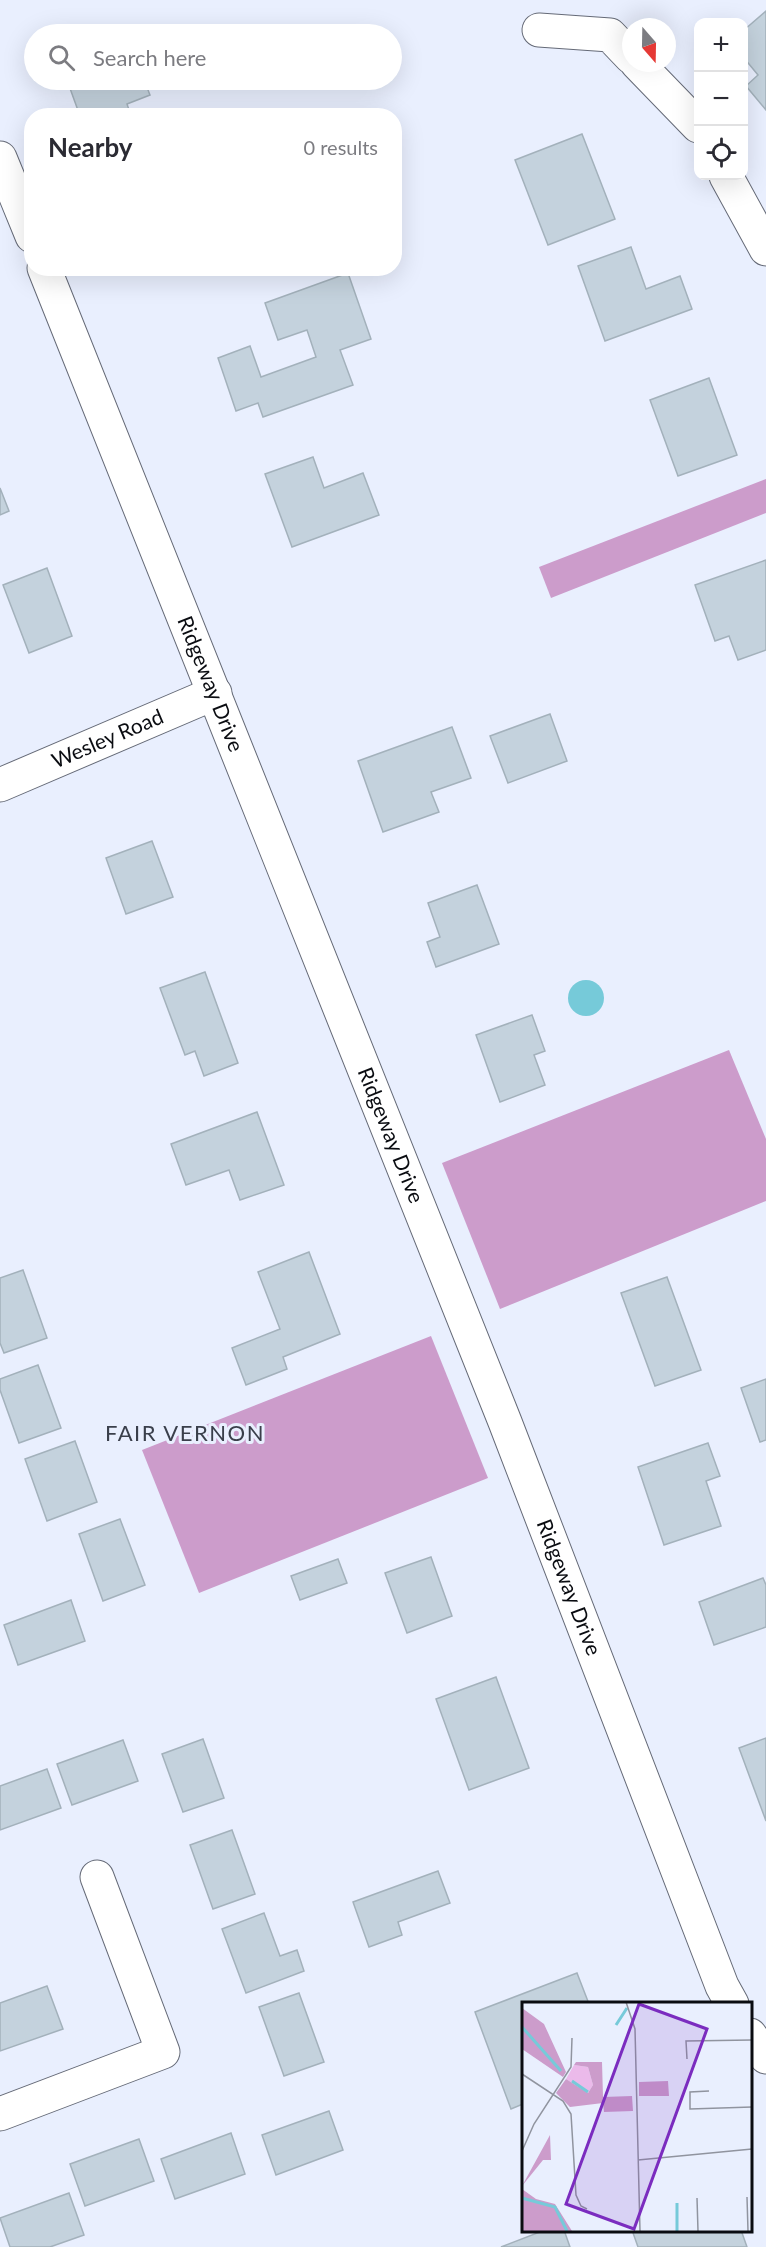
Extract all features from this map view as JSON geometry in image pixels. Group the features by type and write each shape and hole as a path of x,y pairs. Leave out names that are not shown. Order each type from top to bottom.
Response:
{"street":[{"path":"539,30 610,35 622,48"},
{"path":"646,72 694,121"},
{"path":"0,158 24,216"},
{"path":"728,180 766,249"},
{"name":"Ridgeway Drive","path":"47,276 505,1422 671,1858 722,1986 731,2002"},
{"name":"Wesley Road","path":"0,785 215,693"},
{"path":"0,2114 163,2052 97,1877"},
{"path":"751,2036 766,2057"}],"shaded area":[{"path":"766,479 766,513 551,598 539,567"},
{"path":"729,1050 766,1139 766,1201 500,1309 442,1163"},
{"path":"431,1336 488,1478 199,1593 142,1450"}],"water":[{"path":"586,980 598,986 604,998 598,1010 586,1016 574,1010 568,998 574,986"}],"building":[{"path":"766,11 766,110 748,88 748,84 758,75 748,63 748,27"},
{"path":"71,90 148,90 150,95 127,104 128,108 77,108"},
{"path":"582,134 615,219 548,245 515,160"},
{"path":"631,247 646,289 680,276 692,309 605,341 578,266"},
{"path":"340,276 349,276 371,339 340,350 353,385 263,417 258,403 236,411 218,358 250,346 261,377 316,357 307,330 278,340 265,303"},
{"path":"709,378 737,455 678,476 650,400"},
{"path":"313,457 324,488 363,473 379,515 292,547 265,474"},
{"path":"0,488 9,511 0,515"},
{"path":"766,560 766,650 738,660 729,636 715,641 695,585"},
{"path":"47,568 72,636 29,653 3,585"},
{"path":"550,714 567,761 508,783 490,736"},
{"path":"452,727 471,778 431,792 439,812 383,832 358,761"},
{"path":"152,841 173,897 126,914 106,858"},
{"path":"477,885 499,944 436,967 427,942 440,937 428,903"},
{"path":"205,972 238,1063 204,1076 195,1051 185,1055 160,988"},
{"path":"532,1015 545,1051 534,1055 545,1085 500,1102 476,1035"},
{"path":"257,1112 284,1185 240,1200 229,1170 186,1185 171,1144"},
{"path":"309,1252 340,1334 283,1357 287,1369 246,1385 232,1348 280,1329 258,1272"},
{"path":"23,1270 47,1338 4,1353 0,1343 0,1278"},
{"path":"667,1277 701,1370 655,1386 621,1293"},
{"path":"38,1365 61,1428 19,1443 0,1390 0,1379"},
{"path":"766,1379 766,1440 760,1442 741,1388"},
{"path":"75,1441 97,1502 47,1521 25,1459"},
{"path":"708,1443 720,1476 706,1481 721,1526 664,1545 638,1467"},
{"path":"120,1519 145,1585 103,1601 79,1534"},
{"path":"431,1557 452,1616 407,1633 385,1573"},
{"path":"338,1559 347,1583 300,1600 291,1576"},
{"path":"763,1578 766,1585 766,1627 714,1645 699,1602"},
{"path":"71,1600 85,1641 18,1665 4,1625"},
{"path":"496,1677 529,1768 469,1790 436,1699"},
{"path":"766,1738 766,1821 739,1748"},
{"path":"203,1739 224,1798 183,1812 162,1754"},
{"path":"123,1740 138,1781 72,1805 57,1764"},
{"path":"47,1769 61,1808 0,1830 0,1786"},
{"path":"232,1830 255,1894 213,1909 190,1845"},
{"path":"438,1871 450,1903 398,1922 402,1935 369,1947 353,1902"},
{"path":"264,1913 280,1956 297,1950 304,1971 246,1993 222,1929"},
{"path":"577,1973 588,2002 522,2002 522,2104 511,2109 475,2012"},
{"path":"47,1986 63,2029 0,2051 0,2003"},
{"path":"299,1993 324,2062 284,2076 259,2007"},
{"path":"329,2111 343,2150 276,2175 262,2135"},
{"path":"231,2133 245,2174 175,2199 161,2159"},
{"path":"139,2139 154,2181 85,2206 70,2164"},
{"path":"69,2193 84,2235 50,2247 10,2247 0,2218"},
{"path":"540,2232 565,2232 570,2247 501,2247"},
{"path":"633,2232 742,2232 747,2247 638,2247"}],"district":[{"name":"FAIR VERNON","path":"185,1433"}]}
